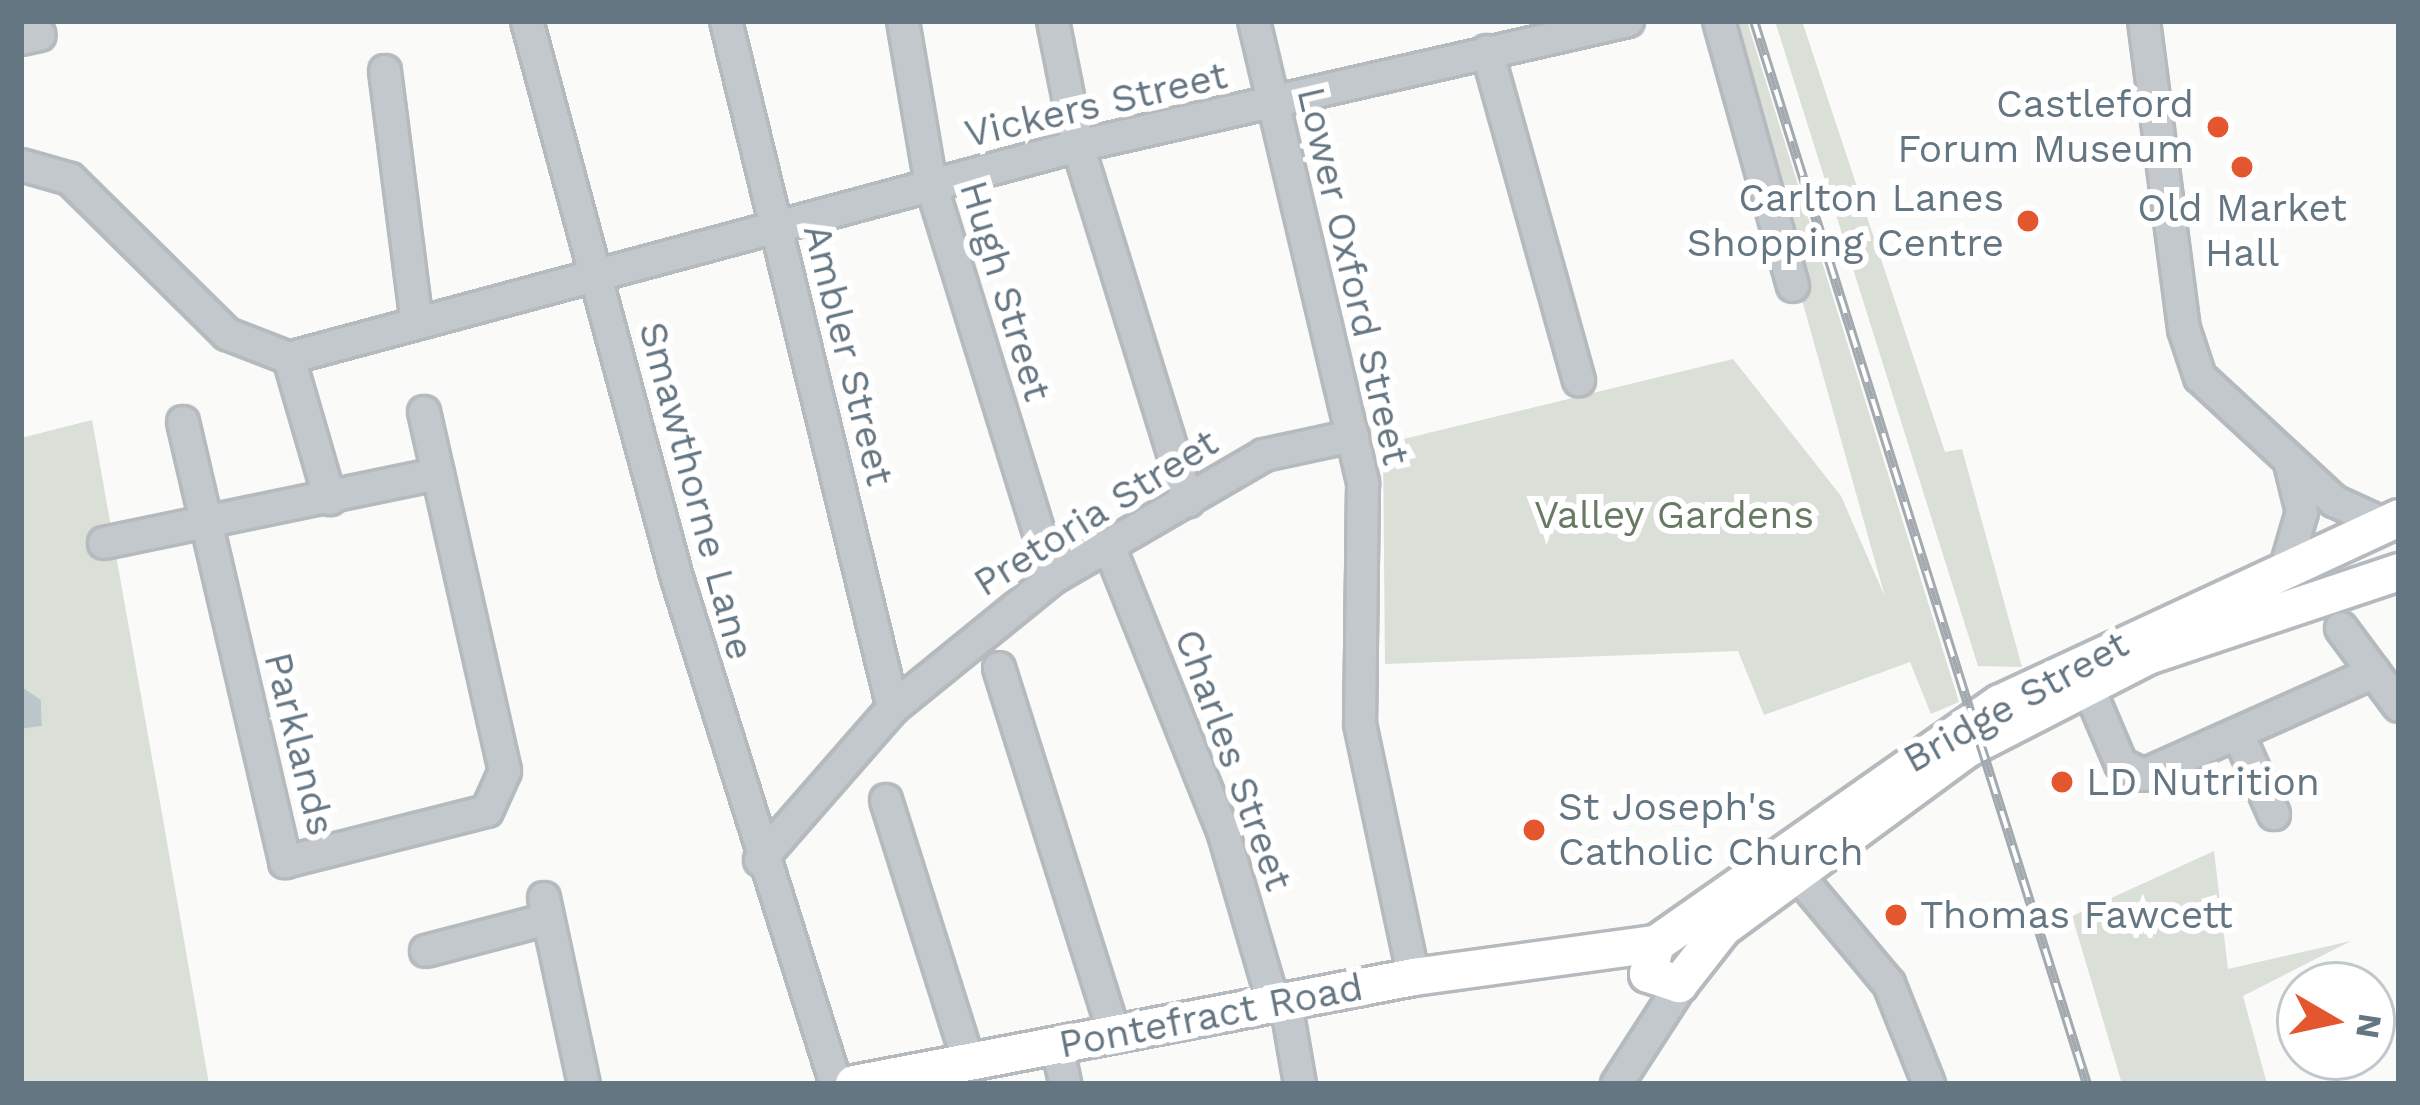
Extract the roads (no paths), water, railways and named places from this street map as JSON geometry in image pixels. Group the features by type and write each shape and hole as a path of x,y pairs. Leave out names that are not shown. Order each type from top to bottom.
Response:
{"main road":[{"name":"Bridge Street","path":"1788,859 2088,670 2286,567 2392,521"},
{"name":"Bridge Street","path":"1666,964 1788,859 2044,678 2088,670 2399,572"},
{"name":"Pontefract Road","path":"854,1084 1414,977 1569,959 1666,964"}],"street":[{"name":"Smawthorne Lane","path":"527,21 760,860 836,1084"},
{"name":"Ambler Street","path":"727,21 893,708"},
{"name":"Hugh Street","path":"903,21 931,184 1053,578"},
{"path":"1053,21 1078,146 1188,501"},
{"name":"Lower Oxford Street","path":"1254,21 1353,436 1360,724 1414,977"},
{"path":"1719,21 1792,286"},
{"path":"2144,21 2184,329 2200,377 2334,502 2392,521"},
{"name":"Vickers Street","path":"289,358 1078,146 1622,22"},
{"path":"1487,51 1579,380"},
{"path":"385,70 417,323"},
{"path":"21,165 70,179 227,334 289,358 330,499"},
{"name":"Parklands","path":"183,422 284,862 487,812 505,771 424,412"},
{"name":"Pretoria Street","path":"760,860 893,708 1053,578 1264,455 1353,436"},
{"path":"2279,448 2302,512 2286,567"},
{"path":"104,542 207,528 438,474"},
{"name":"Charles Street","path":"1109,546 1224,834 1280,1004 1300,1084"},
{"path":"2341,628 2399,706"},
{"path":"999,668 1114,1033"},
{"path":"2088,670 2121,764 2144,776 2374,672"},
{"path":"2238,734 2274,814"},
{"path":"886,800 969,1064"},
{"path":"1788,859 1867,946 1928,1084"},
{"path":"426,951 546,908 584,1084"},
{"path":"1618,1084 1650,1042 1666,964"},
{"name":"Smawthorne Lane","path":"800,978 816,1084"},
{"path":"1057,1045 1065,1084"}],"railway":[{"path":"1754,21 2087,1084"}],"place":[{"name":"Castleford Forum Museum","path":"2218,127"},
{"name":"Old Market Hall","path":"2242,167"},
{"name":"Carlton Lanes Shopping Centre","path":"2028,221"},
{"name":"LD Nutrition","path":"2062,782"},
{"name":"St Joseph's Catholic Church","path":"1534,830"},
{"name":"Thomas Fawcett","path":"1896,915"}],"park label":[{"name":"Valley Gardens","path":"1674,515"}]}
